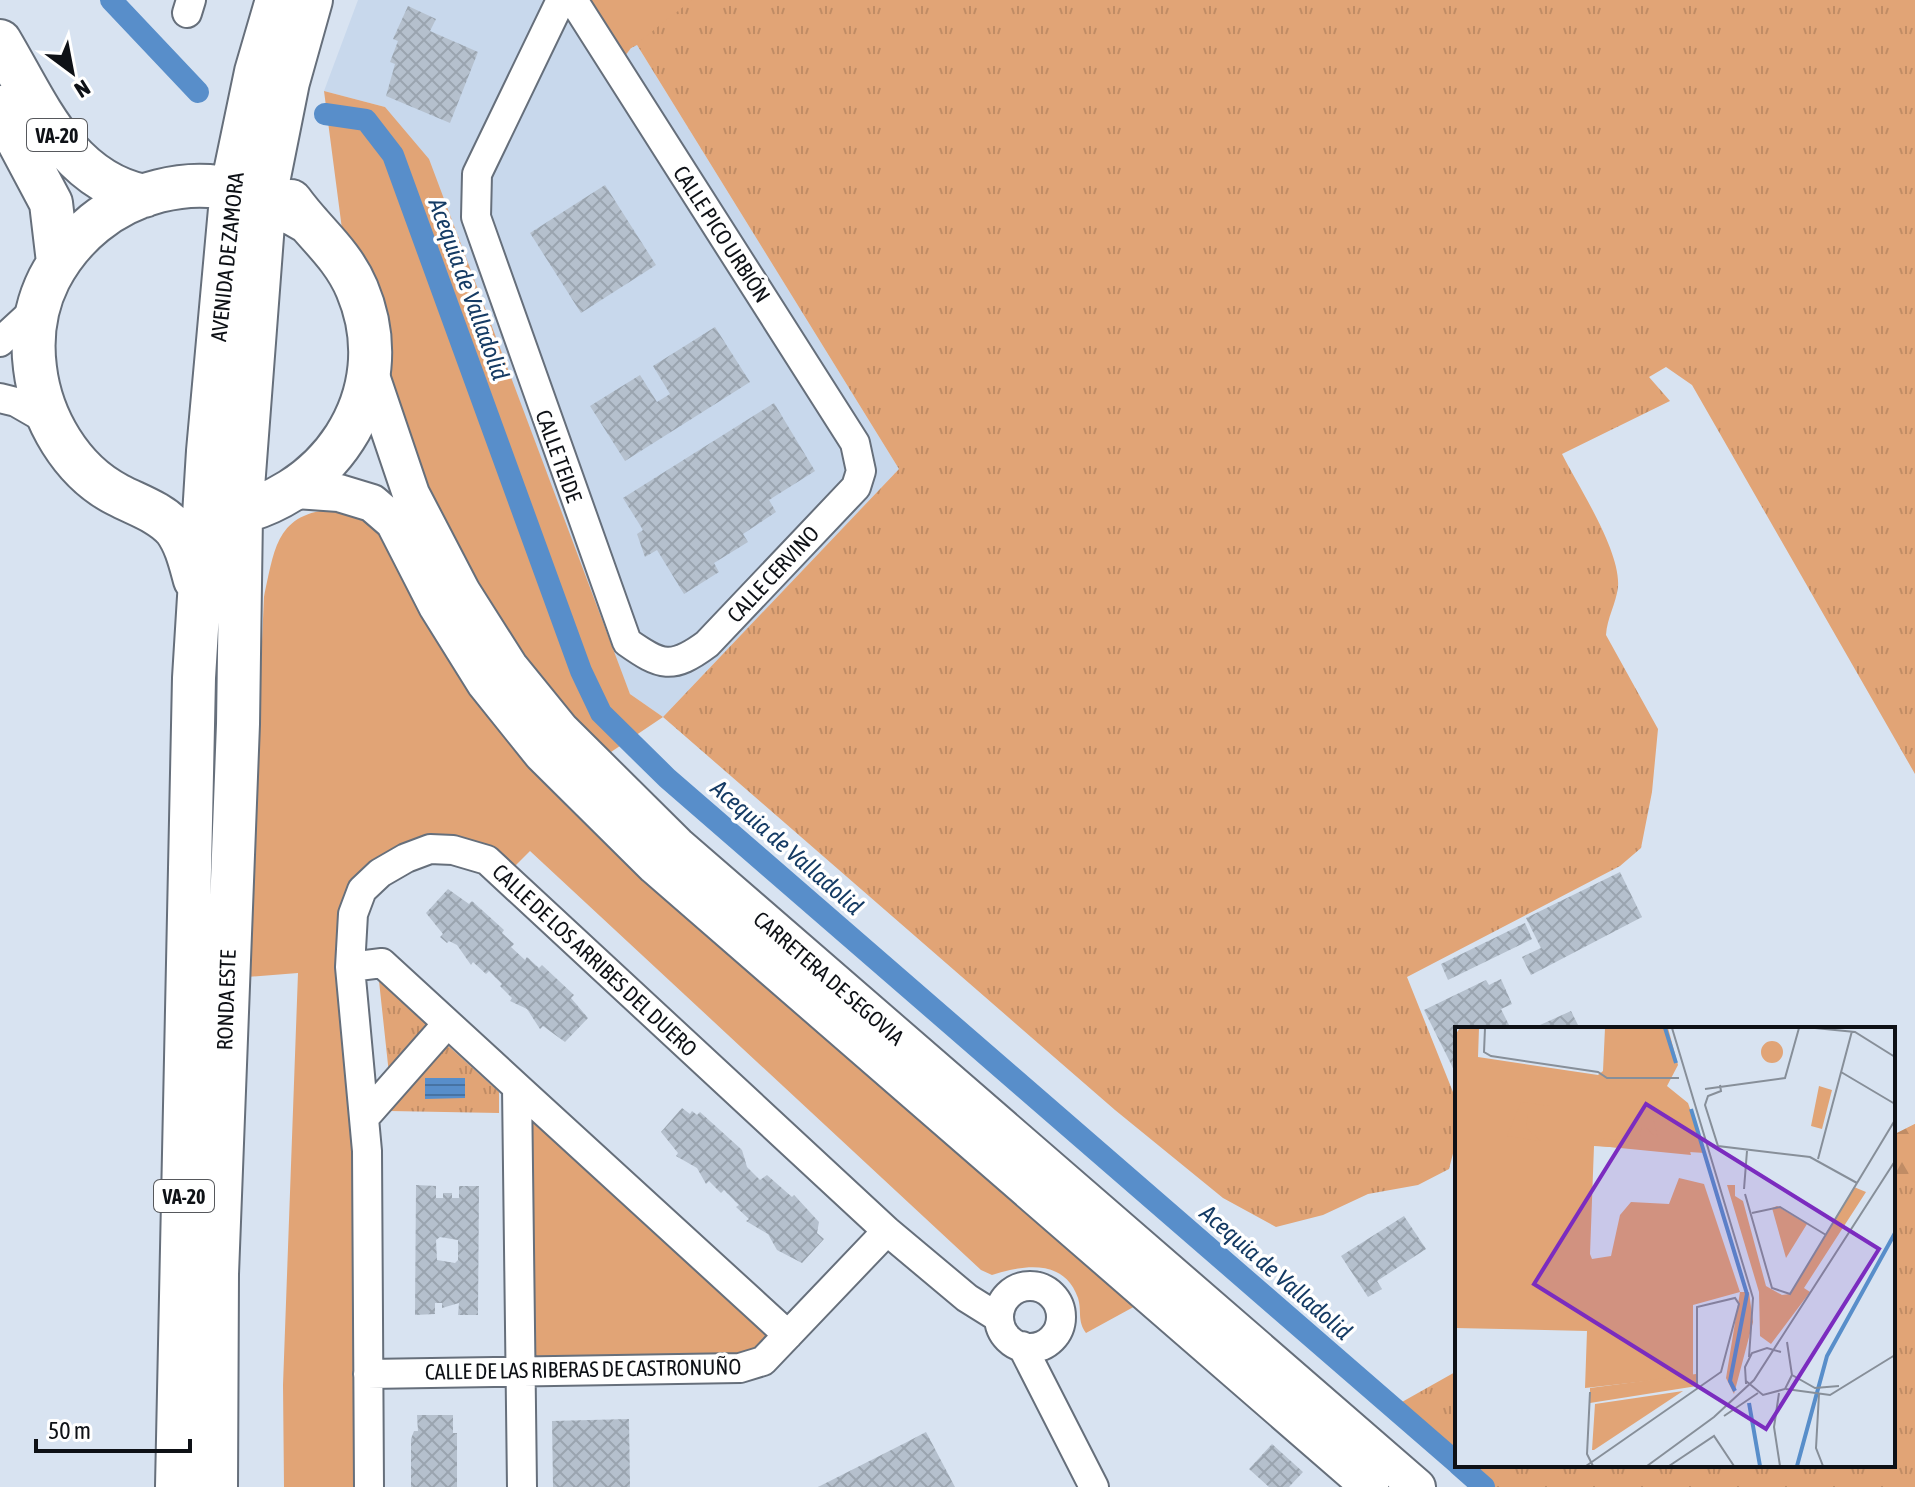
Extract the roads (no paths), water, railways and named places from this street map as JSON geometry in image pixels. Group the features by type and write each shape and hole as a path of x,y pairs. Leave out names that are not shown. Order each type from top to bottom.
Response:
{"highway":[{"path":"161,192 198,171 218,144 231,90 261,0"},
{"name":"AVENIDA DE ZAMORA","path":"223,516 256,72 277,0"},
{"name":"AVENIDA DE ZAMORA","path":"248,192 273,156 288,82 311,0"},
{"name":"VA-20","path":"0,41 70,156 104,184 161,192 248,192"},
{"name":"VA-20","path":"0,107 51,203 58,262"},
{"path":"238,724 249,699 258,564 273,518 292,492 334,455 350,429 369,370 368,329 357,289 337,253 309,223 285,190 273,156"},
{"name":"VA-20","path":"161,192 108,213 89,227 58,262 38,307 33,350 39,390 49,421 85,470 115,494 148,510 223,516"},
{"path":"248,192 309,223"},
{"path":"223,516 292,492"},
{"path":"148,510 166,521 183,541 199,599"},
{"name":"RONDA ESTE","path":"177,1487 194,678 199,599 223,516"},
{"name":"RONDA ESTE","path":"216,1487 217,1274 238,724 223,516"}],"main road":[{"name":"CARRETERA DE SEGOVIA","path":"369,370 411,494 462,592 509,666 561,730 677,845 1417,1487"},
{"name":"CARRETERA DE SEGOVIA","path":"292,492 339,493 372,503 394,522 437,606 485,683 542,754 667,876 1370,1487"}],"street":[{"name":"CALLE TEIDE","path":"561,0 477,174 476,217 627,642 654,662 672,663"},
{"name":"CALLE PICO URBIÓN","path":"573,0 855,443 861,471"},
{"path":"0,342 38,307"},
{"path":"0,398 16,402 49,421"},
{"name":"CALLE CERVINO","path":"672,663 690,657 707,644 856,487 861,471"},
{"name":"CALLE DE LOS ARRIBES DEL DUERO","path":"369,1487 365,1117 350,967 353,914 362,890 380,873 430,849 453,850 487,860 887,1231 967,1298 1002,1308"},
{"path":"350,967 382,963 788,1335"},
{"path":"365,1117 447,1024"},
{"path":"517,1087 522,1487"},
{"name":"CALLE DE LAS RIBERAS DE CASTRONUÑO","path":"368,1374 521,1369 740,1368 763,1361 887,1231"},
{"path":"1031,1353 1047,1343 1060,1326 1059,1305 1053,1296 1034,1286 1013,1290 1002,1308 1006,1336 1031,1353 1094,1487"}],"water":[{"path":"425,1078 465,1078 465,1098 425,1099"}],"waterway":[{"name":"Acequia de Valladolid","path":"111,0 198,92"},
{"name":"Acequia de Valladolid","path":"325,114 366,120 393,155 581,671 601,713 667,778 1455,1461"},
{"name":"Acequia de Valladolid","path":"1461,1467 1484,1487"}]}
